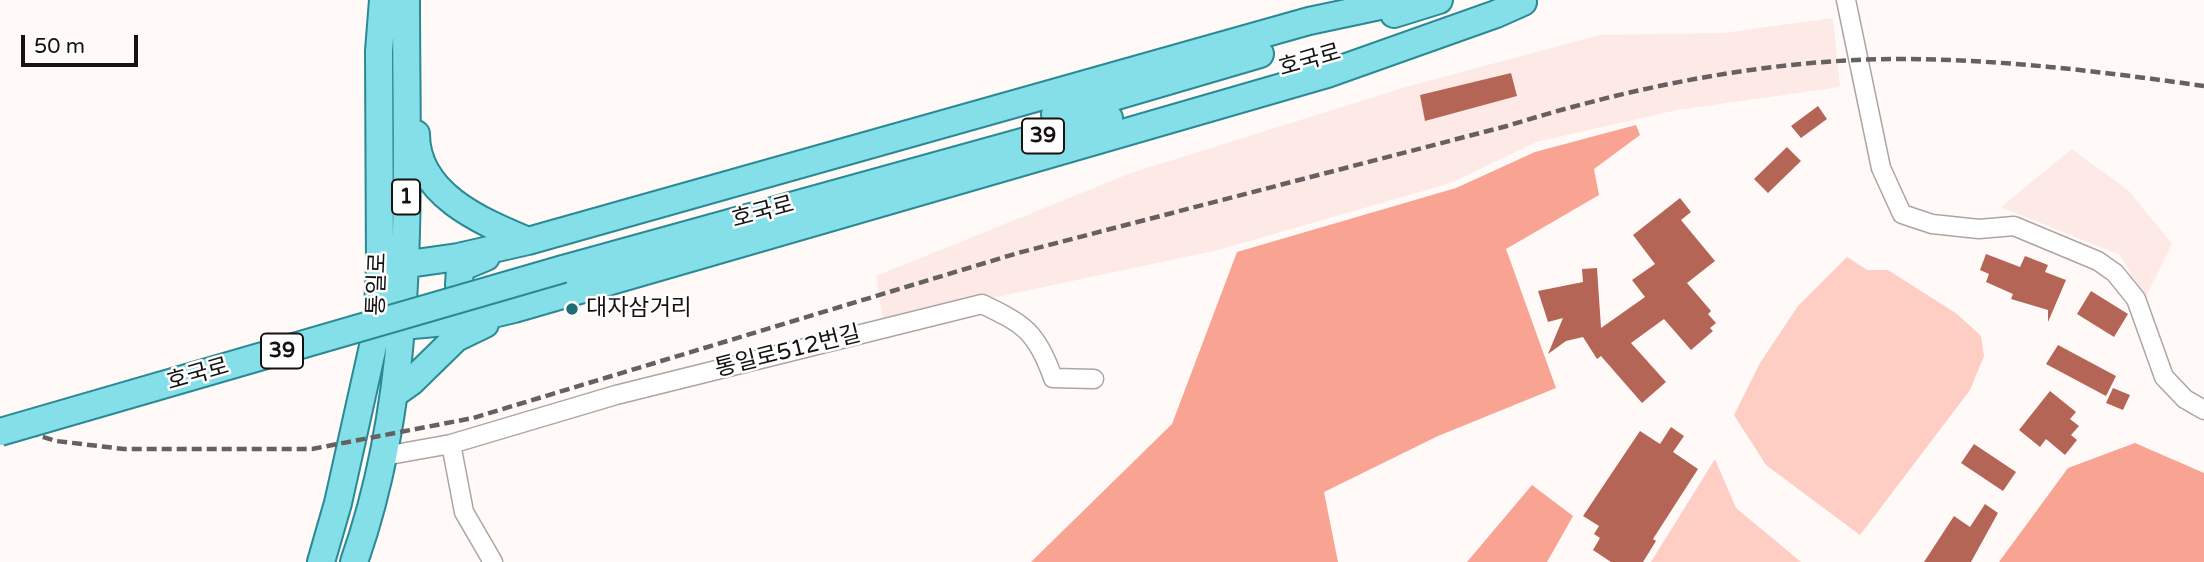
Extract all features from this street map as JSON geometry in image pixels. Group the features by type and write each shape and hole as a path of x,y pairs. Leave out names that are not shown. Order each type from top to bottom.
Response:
{"main road":[{"name":"통일로","path":"383,0 379,51 393,266"},
{"path":"393,266 458,257 528,241 1309,21 1408,0"},
{"name":"호국로","path":"0,432 561,261 1439,0"},
{"path":"389,328 468,320 514,309 1327,74 1526,1"},
{"name":"호국로","path":"0,414 1526,1"},
{"name":"통일로","path":"354,562 374,507 394,394 389,328 406,11"},
{"path":"406,11 416,62 416,151 426,172 451,202 484,223 528,241"},
{"path":"514,309 466,303 459,285 460,268 528,241"},
{"path":"394,394 411,382 456,338 514,309"},
{"name":"통일로","path":"321,562 389,328"}],"street":[{"path":"1846,0 1881,168 1902,214 1932,223 1979,229 2014,226 2098,261 2115,273 2136,299 2164,377 2185,399 2204,410"},
{"name":"통일로512번길","path":"384,456 451,444 616,395 982,304 1019,322 1042,349 1053,378 1094,380"},
{"path":"451,444 464,512 493,562"}],"shaded area":[{"path":"1833,18 1840,87 1677,110 1536,142 1451,183 1218,250 883,321 876,276 1131,173 1406,87 1600,35 1723,33"},
{"path":"1636,125 1640,135 1594,169 1599,195 1506,249 1556,388 1438,436 1324,492 1338,562 1031,562 1172,424 1237,252 1456,188 1535,152"},
{"path":"2072,149 2129,191 2172,244 2145,299 2120,255 2001,207"},
{"path":"1847,257 1867,270 1888,270 1957,314 1981,336 1984,356 1970,390 1860,535 1766,465 1734,415 1760,363 1798,306"},
{"path":"2135,443 2204,473 2204,562 1999,562 2068,468"},
{"path":"1715,459 1736,508 1801,562 1651,562"},
{"path":"1532,485 1573,516 1547,562 1467,562"}],"building":[{"path":"1511,73 1517,96 1425,121 1420,95"},
{"path":"1818,106 1827,119 1801,138 1791,126"},
{"path":"1787,147 1801,161 1768,193 1754,179"},
{"path":"1680,198 1691,212 1681,220 1715,261 1687,283 1711,311 1708,314 1716,323 1710,328 1713,331 1691,350 1664,319 1631,343 1666,382 1642,403 1601,356 1597,359 1583,337 1566,341 1548,354 1563,318 1548,322 1538,291 1583,282 1582,269 1597,268 1601,328 1645,297 1632,280 1655,264 1633,235"},
{"path":"1986,254 2020,267 2025,256 2048,265 2045,272 2066,280 2048,322 2048,310 2011,299 2013,294 1986,282 1989,274 1980,270"},
{"path":"2091,291 2128,314 2114,337 2077,314"},
{"path":"2058,345 2116,376 2106,396 2046,364"},
{"path":"2113,388 2130,395 2123,410 2106,403"},
{"path":"2050,391 2076,412 2070,419 2079,426 2071,435 2077,440 2065,455 2046,439 2040,447 2019,430"},
{"path":"1671,427 1684,436 1673,452 1698,469 1653,539 1656,541 1643,562 1611,562 1593,550 1600,538 1594,534 1599,526 1583,516 1640,431 1660,444"},
{"path":"1974,444 2016,472 2003,491 1961,463"},
{"path":"1985,504 1998,513 1971,562 1924,562 1954,516 1970,527"}],"railway":[{"path":"0,423 56,441 124,449 312,449 473,418 1018,253 1605,99 1756,69 1858,60 1945,60 2056,68 2204,86"}],"place":[{"name":"대자삼거리","path":"572,309"}]}
